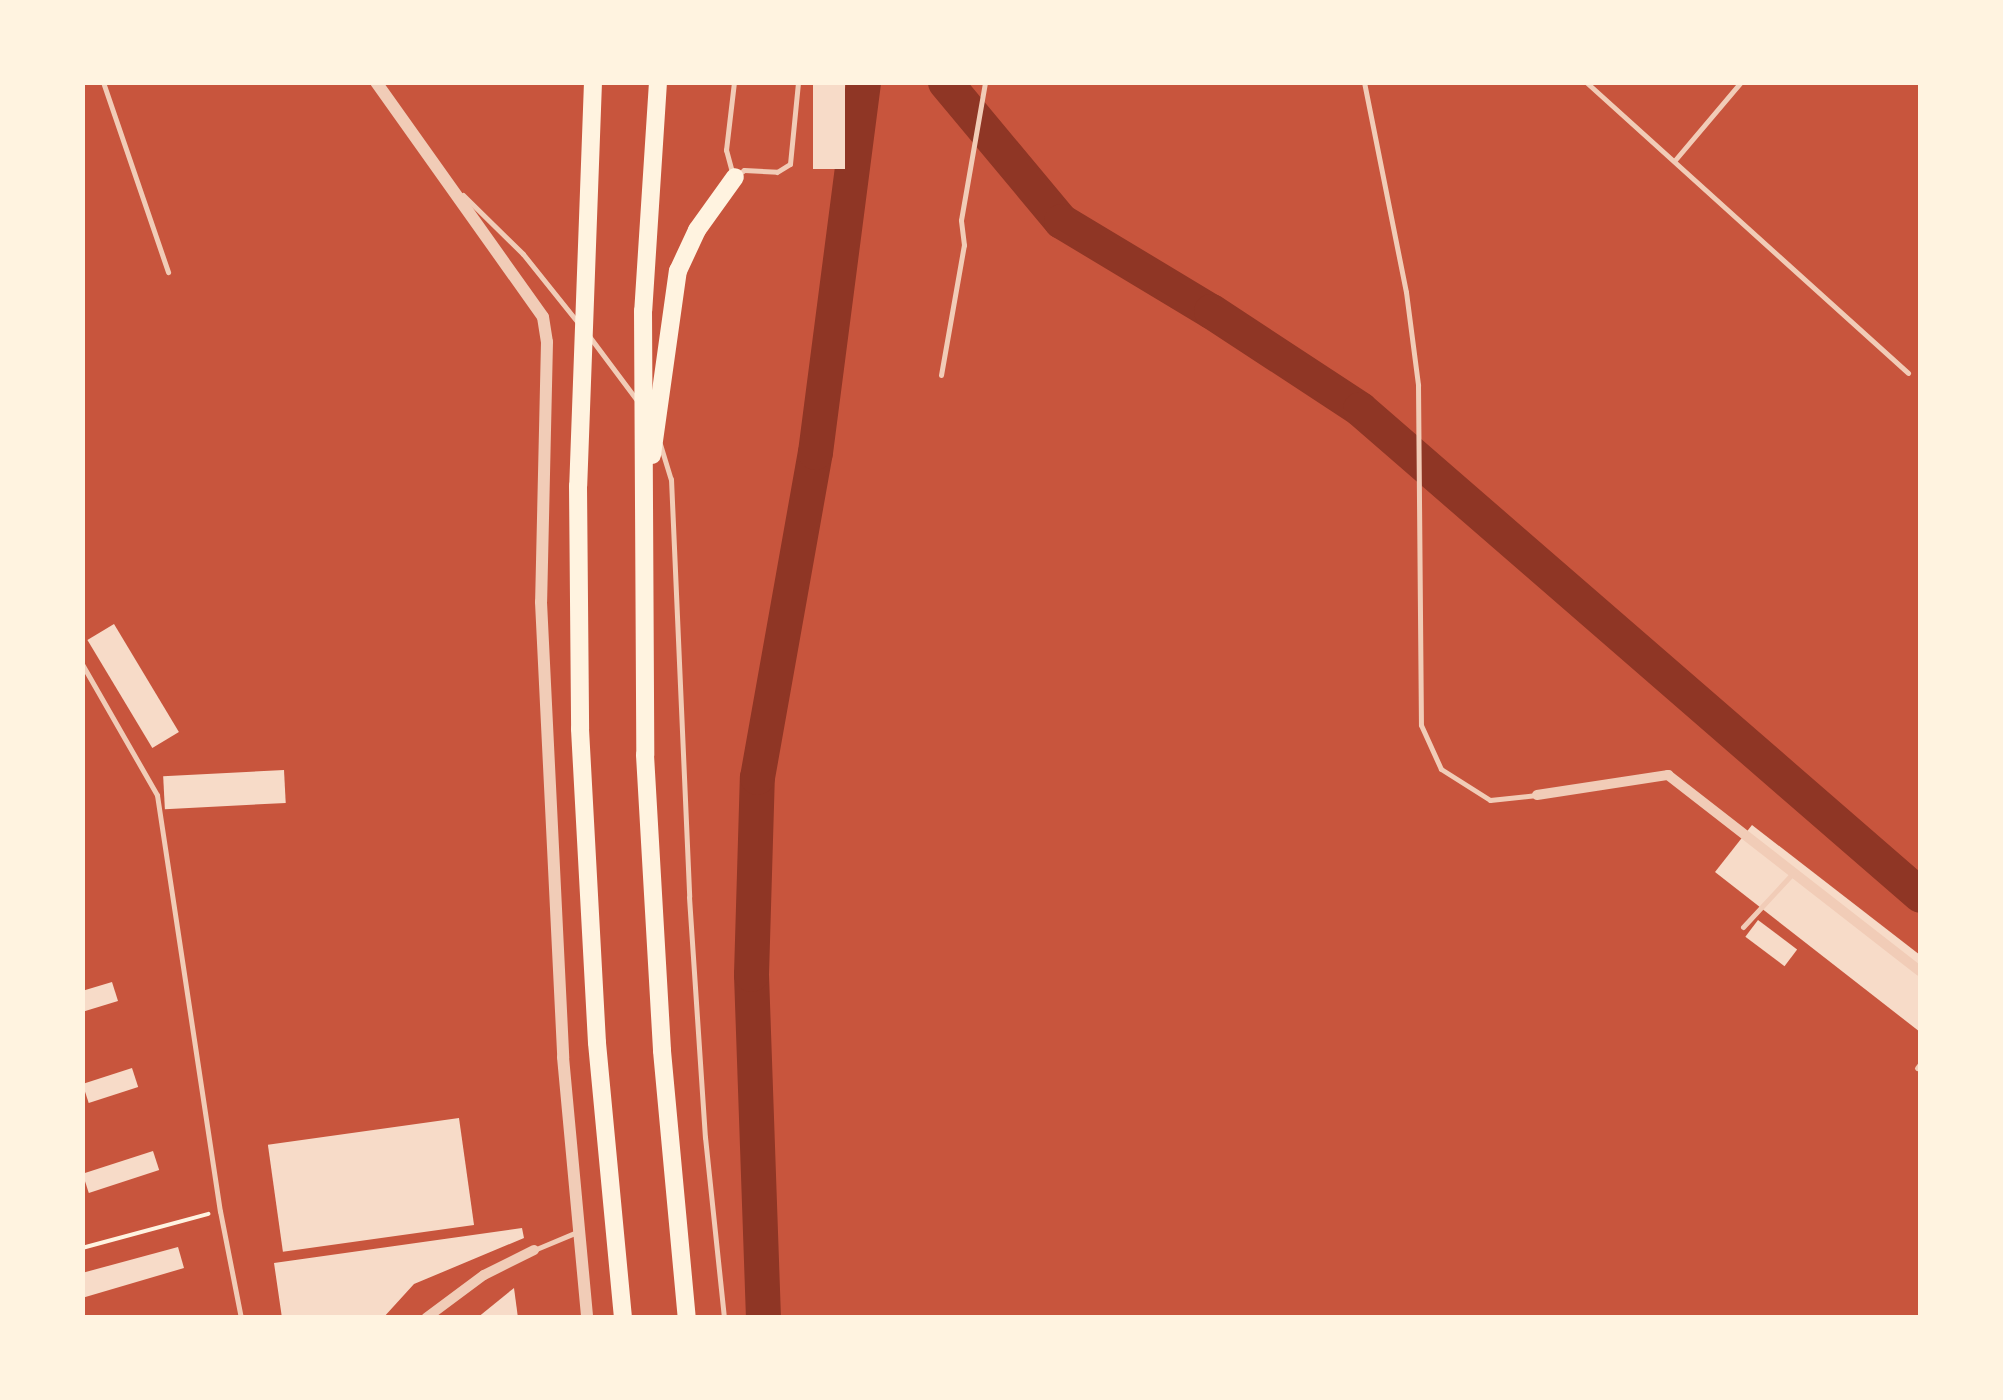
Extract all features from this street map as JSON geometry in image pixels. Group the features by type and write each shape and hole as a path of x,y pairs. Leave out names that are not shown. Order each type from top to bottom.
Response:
{"highway":[{"path":"593,82 578,486 580,730 596,1043 621,1318"},
{"path":"658,82 644,292 642,540 652,901 687,1318"},
{"path":"642,540 678,271 697,230 735,177"}],"street":[{"path":"376,82 543,317 547,342 542,602 563,1056 587,1318"},
{"path":"1537,794 1668,775 1920,971"},
{"path":"426,1318 484,1275 534,1250"}],"lane":[{"path":"103,82 117,112 168,272"},
{"path":"734,82 726,150 735,177 744,170 777,172 790,164 798,82"},
{"path":"941,375 964,245 961,220 985,82"},
{"path":"1364,82 1406,292 1418,385 1421,724 1441,769 1490,800 1537,794"},
{"path":"1586,82 1908,372"},
{"path":"1675,160 1740,82"},
{"path":"448,180 524,254 632,390 666,454 671,480 695,989 724,1318"},
{"path":"82,664 157,794 220,1211 241,1318"},
{"path":"1744,927 1795,871"},
{"path":"534,1250 577,1232"}],"path":[{"path":"82,1248 220,1211"}],"building":[{"path":"813,82 845,82 845,169 813,169"},
{"path":"114,624 179,732 152,748 87,640"},
{"path":"284,770 286,803 165,809 163,776"},
{"path":"1752,825 1920,955 1920,1032 1715,872"},
{"path":"1758,920 1797,949 1784,966 1745,937"},
{"path":"112,982 118,1001 82,1012 82,991"},
{"path":"132,1068 138,1087 89,1103 83,1084"},
{"path":"459,1118 474,1225 283,1252 268,1145"},
{"path":"153,1151 159,1170 89,1193 83,1174"},
{"path":"522,1228 524,1238 414,1284 383,1318 282,1318 274,1263"},
{"path":"178,1247 184,1268 82,1298 82,1273"},
{"path":"514,1288 518,1318 477,1318"}],"waterway":[{"path":"763,1318 751,974 757,777 815,452 863,82"},
{"path":"945,82 1061,221 1211,311 1360,409 1920,895"}]}
